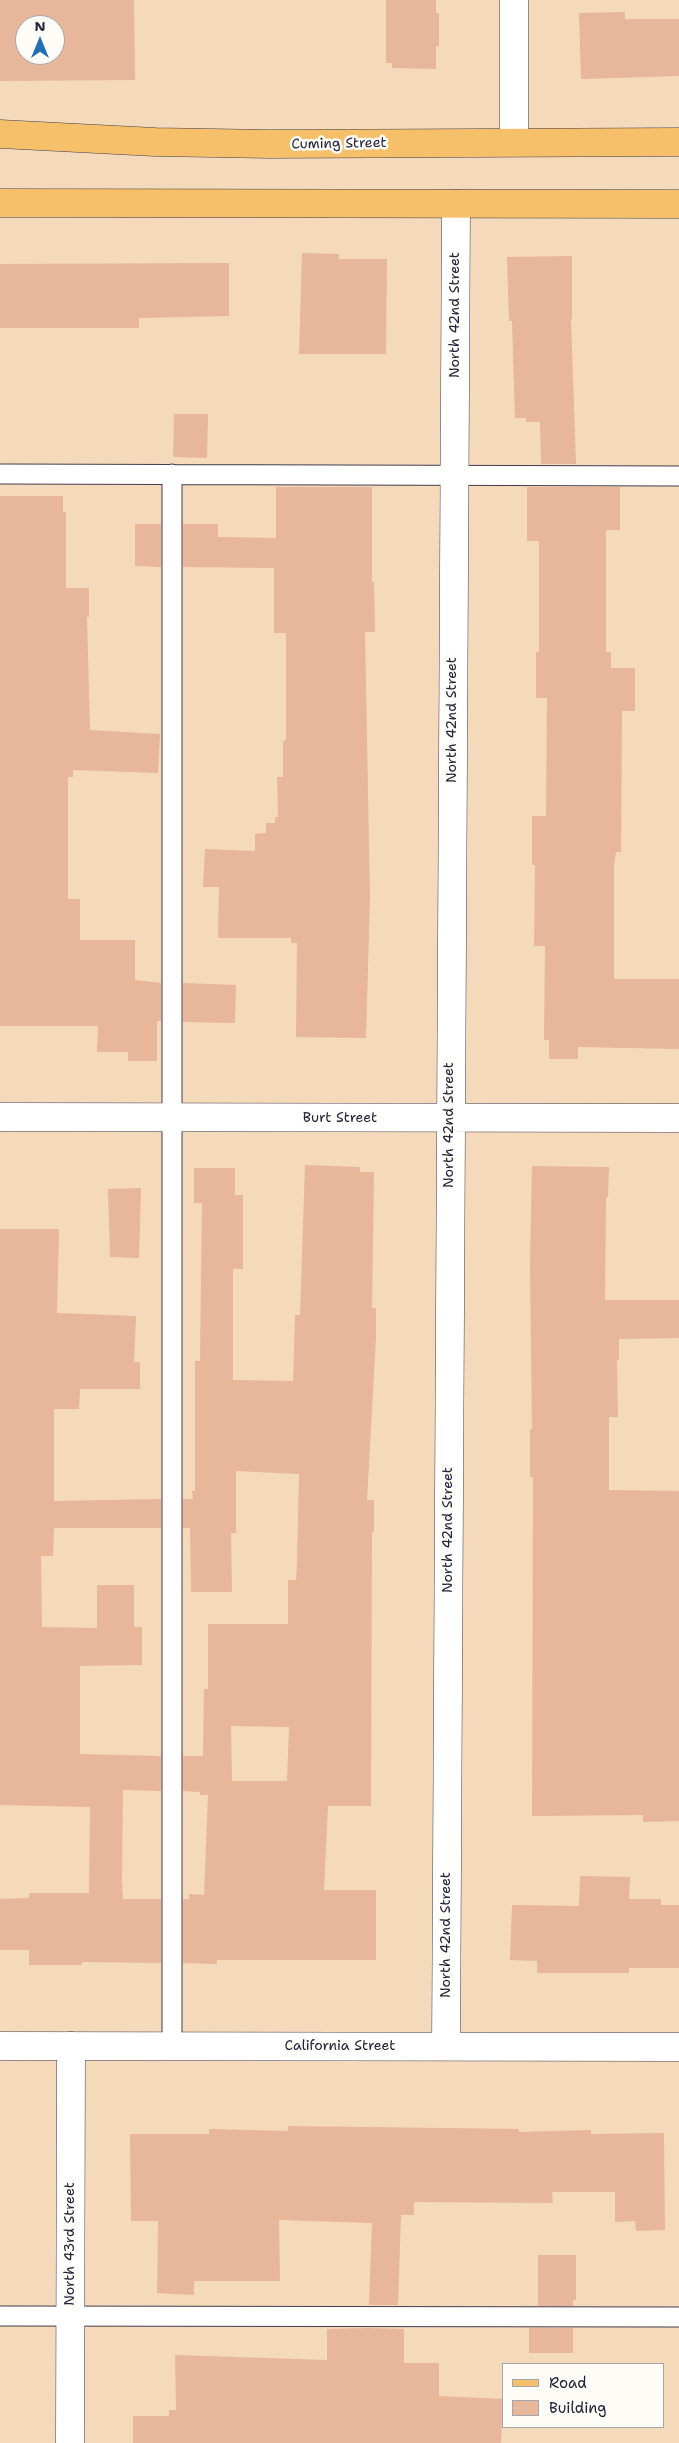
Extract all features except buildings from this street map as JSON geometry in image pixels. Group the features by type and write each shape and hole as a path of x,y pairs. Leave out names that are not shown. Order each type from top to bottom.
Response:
{"main road":[{"name":"Cuming Street","path":"0,134 155,142 270,144 679,142"},
{"path":"0,203 679,204"}],"street":[{"path":"514,0 514,142"},
{"name":"North 42nd Street","path":"446,2046 449,1118 456,204"},
{"name":"Burt Street","path":"0,1117 679,1118"},
{"name":"California Street","path":"0,2046 679,2046"},
{"name":"North 43rd Street","path":"70,2443 71,2046"}],"lane":[{"path":"0,474 679,476"},
{"path":"172,474 172,2046"},
{"path":"0,2316 679,2317"}]}
